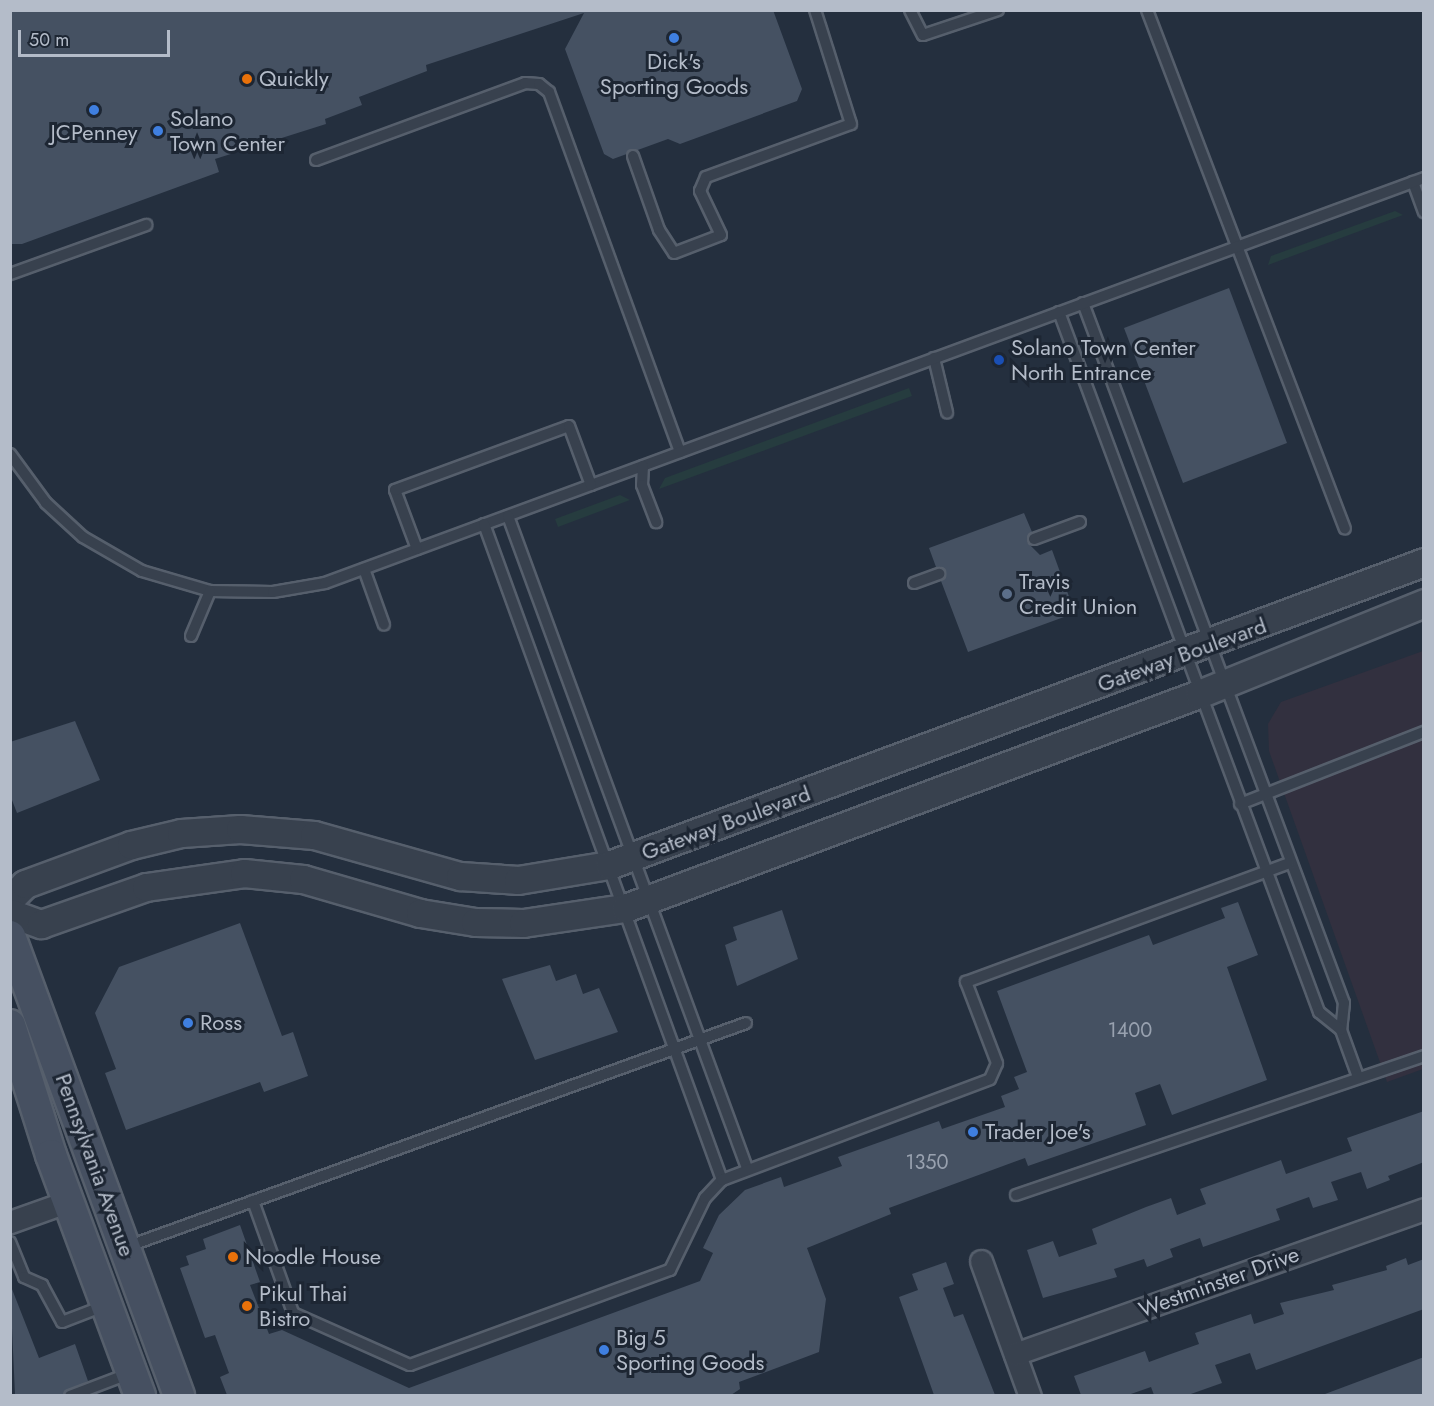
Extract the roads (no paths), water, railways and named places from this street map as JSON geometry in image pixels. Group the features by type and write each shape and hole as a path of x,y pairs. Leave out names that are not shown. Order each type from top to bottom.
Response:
{"main road":[{"name":"Pennsylvania Avenue","path":"10,936 179,1395"},
{"name":"Pennsylvania Avenue","path":"10,1025 69,1201 136,1384"},
{"path":"93,1161 69,1201 96,1221 130,1311 156,1331"}],"street":[{"name":"Gateway Boulevard","path":"10,899 25,884 131,845 181,833 240,829 314,836 460,876 518,880 621,861 1196,649 1424,562"},
{"name":"Gateway Boulevard","path":"10,913 41,924 146,887 244,873 303,879 420,913 475,922 523,923 637,903 1211,689 1424,603"},
{"path":"10,1222 69,1201"},
{"name":"Westminster Drive","path":"1015,1354 1424,1209"},
{"path":"981,1261 1030,1395"}],"lane":[{"path":"633,156 659,230 674,253 721,235 700,191 705,177 851,124 815,10"},
{"path":"910,10 923,35 998,10"},
{"path":"1148,10 1345,529"},
{"path":"316,160 525,82 539,84 549,92 680,452"},
{"path":"10,454 46,503 114,559 210,591 273,592 364,569 1418,180 1424,212"},
{"path":"10,274 146,225"},
{"path":"1083,303 1211,689 1240,804 1319,1012 1341,1030"},
{"path":"1059,312 1211,689 1264,796 1344,1003 1341,1030 1358,1077"},
{"path":"934,358 947,412"},
{"path":"417,549 395,490 569,426 591,485"},
{"path":"643,466 642,485 656,522"},
{"path":"508,516 621,861 637,903 674,1049 722,1180"},
{"path":"1034,539 1080,522"},
{"path":"484,524 637,903 700,1040 747,1168"},
{"path":"364,569 384,625"},
{"path":"914,584 939,574"},
{"path":"191,636 210,591"},
{"path":"1240,804 1424,732"},
{"path":"253,1201 293,1313 410,1365 670,1270 705,1198 722,1180 747,1168 990,1079 997,1063 966,982 1289,863"},
{"path":"126,1247 746,1023"},
{"path":"1016,1195 1424,1056"},
{"path":"10,1242 24,1277 42,1285 62,1322 107,1305"},
{"path":"70,1395 136,1384"}],"place":[{"name":"Dick's Sporting Goods","path":"674,38"},
{"name":"Quickly","path":"247,79"},
{"name":"JCPenney","path":"94,110"},
{"name":"Solano Town Center","path":"158,131"},
{"name":"Solano Town Center North Entrance","path":"999,360"},
{"name":"Travis Credit Union","path":"1007,594"},
{"name":"Ross","path":"188,1023"},
{"name":"Trader Joe's","path":"973,1132"},
{"name":"Noodle House","path":"233,1257"},
{"name":"Pikul Thai Bistro","path":"247,1306"},
{"name":"Big 5 Sporting Goods","path":"604,1350"}]}
